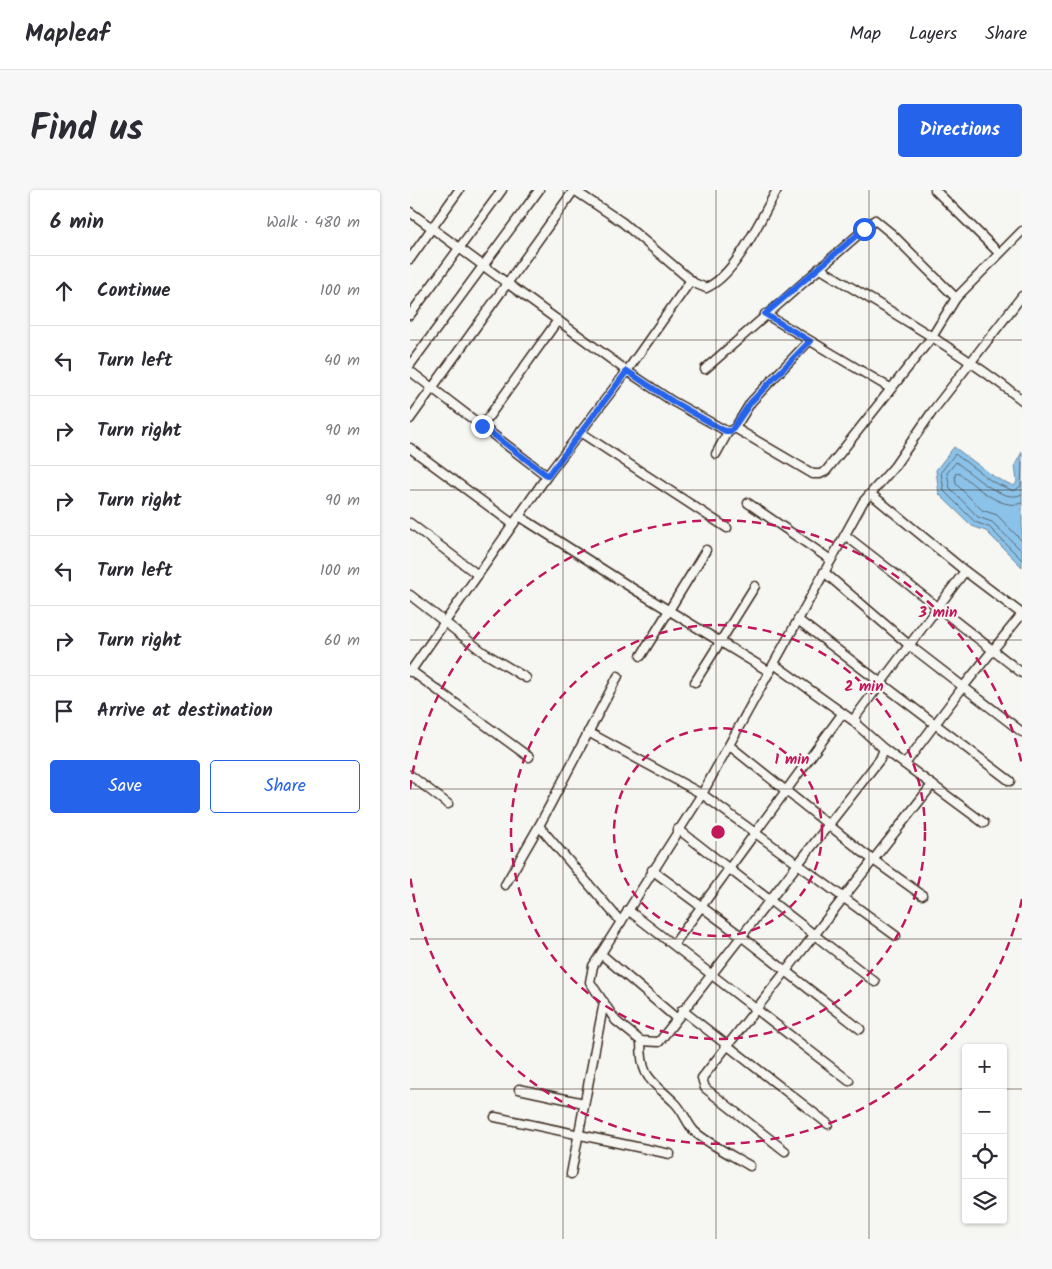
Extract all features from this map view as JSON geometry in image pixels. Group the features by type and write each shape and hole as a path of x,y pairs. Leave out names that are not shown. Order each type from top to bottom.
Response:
{"street":[{"path":"410,259 459,190"},
{"path":"410,315 458,247 502,190"},
{"path":"410,366 482,265 539,190"},
{"path":"410,419 574,190 622,222 691,280 706,288 716,284 742,250 777,190"},
{"path":"935,190 999,253"},
{"path":"410,212 627,371 672,401 732,430 813,474 820,474 826,471 932,337 956,298 1022,231"},
{"path":"705,368 875,220 892,234 956,298"},
{"path":"819,268 932,337 998,381 1022,400"},
{"path":"529,757 410,671 519,516 627,371 691,280"},
{"path":"884,749 880,759 771,900 682,1010 659,1042 641,1041 616,1021 604,1002 594,991 589,978 593,966 652,870 702,794 730,746 863,502 894,467 932,412 1022,296"},
{"path":"765,314 890,388"},
{"path":"482,426 558,320"},
{"path":"716,454 751,402 810,341"},
{"path":"410,371 548,476"},
{"path":"580,432 727,528"},
{"path":"410,448 514,524"},
{"path":"871,494 1022,614 963,687 905,764"},
{"path":"748,503 831,560"},
{"path":"519,516 770,672"},
{"path":"410,523 478,575"},
{"path":"845,535 1022,673"},
{"path":"641,656 706,550"},
{"path":"855,722 856,716 880,682 966,571"},
{"path":"824,572 909,645 1022,732"},
{"path":"695,682 755,586"},
{"path":"410,594 483,652 526,678"},
{"path":"798,620 1010,781"},
{"path":"774,664 855,722 884,749 984,823"},
{"path":"505,885 539,826 618,676"},
{"path":"674,944 756,831 787,792 842,714"},
{"path":"588,732 702,794 756,831 842,898 896,936"},
{"path":"730,746 874,860 922,895"},
{"path":"410,775 448,804"},
{"path":"785,1151 706,1088 702,1078 754,1009 874,860 932,784"},
{"path":"539,826 621,922"},
{"path":"678,829 875,982"},
{"path":"652,870 742,936 860,1029"},
{"path":"628,910 849,1081"},
{"path":"601,954 676,1018"},
{"path":"571,1174 604,1002"},
{"path":"682,1010 828,1124"},
{"path":"641,1041 641,1064 647,1075 660,1091 676,1103 694,1131 750,1166"},
{"path":"520,1089 584,1103"},
{"path":"495,1117 670,1154"}],"water":[{"path":"954,447 996,478 1014,486 1017,482 1015,465 1022,452 1022,567 986,531 972,526 939,494 936,470"}],"route":[{"path":"482,426 548,476 627,371 672,401 725,431 731,431 735,428 751,402 810,341 765,314 864,229"}]}
